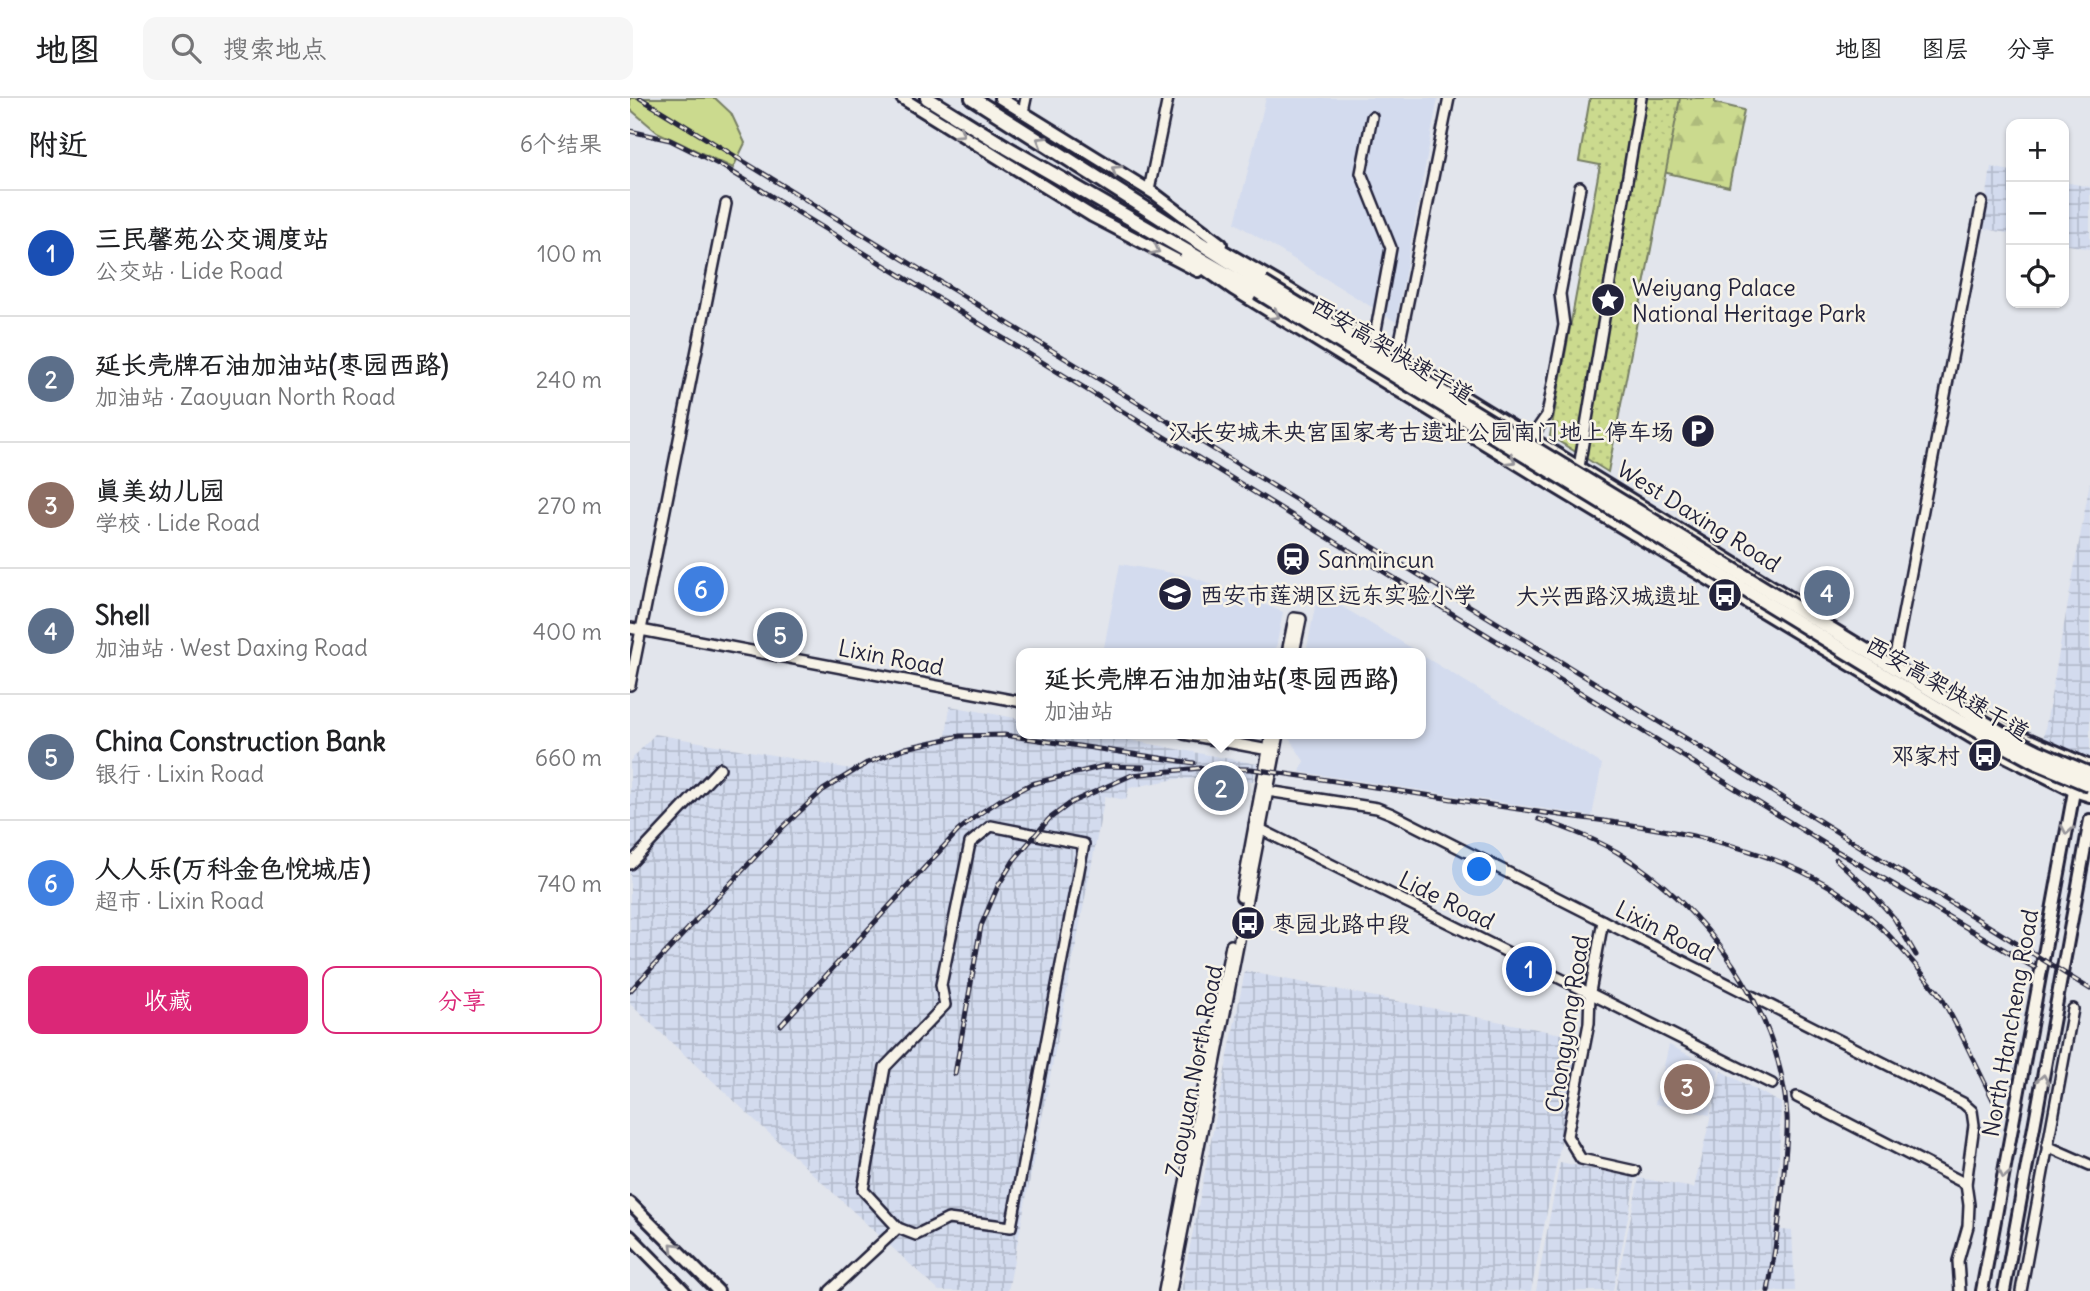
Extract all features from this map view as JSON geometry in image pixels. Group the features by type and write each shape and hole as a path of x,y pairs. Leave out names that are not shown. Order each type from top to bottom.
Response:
{"highway":[{"name":"西安高架快速干道","path":"927,98 1138,222 1261,287 2005,735 2090,774"},
{"name":"西安高架快速干道","path":"972,98 1073,160 1261,287 1956,719 2035,762 2090,785"}],"main road":[{"path":"902,98 1093,216 1233,289"},
{"path":"1000,98 1149,190 1251,267"},
{"name":"West Daxing Road","path":"1145,208 1251,267 1374,341 2014,733 2085,765"},
{"name":"West Daxing Road","path":"1138,222 1233,289 1555,487 1989,748 2074,791 2090,796"},
{"name":"North Hancheng Road","path":"1982,1291 2074,791 2085,765"},
{"name":"North Hancheng Road","path":"2004,1291 2090,820"},
{"path":"630,1203 718,1291"},
{"path":"630,1236 684,1291"}],"street":[{"path":"1023,112 1026,98"},
{"path":"1149,190 1168,98"},
{"path":"1397,356 1449,98"},
{"path":"1579,467 1641,98"},
{"path":"1372,117 1361,173 1391,248 1374,341"},
{"path":"1531,438 1547,415 1564,325 1560,294 1580,187"},
{"path":"1894,661 1982,202"},
{"path":"630,685 635,629 726,204"},
{"path":"1288,648 1294,618 1301,619 1295,648"},
{"name":"Lixin Road","path":"635,629 1016,701"},
{"path":"1210,739 1272,751"},
{"name":"Zaoyuan North Road","path":"1271,739 1272,751"},
{"name":"Zaoyuan North Road","path":"1164,1291 1272,751 1277,739"},
{"path":"630,864 720,768"},
{"name":"Lixin Road","path":"1265,790 1377,808 1963,1103 1972,1111 1974,1125 1966,1184 1969,1216 1958,1261 1960,1291"},
{"path":"991,826 1084,844 1010,1227 948,1219 916,1235 898,1228 863,1190 886,1067 944,1004 941,985 970,843 991,826"},
{"name":"Zaoyuan North Road","path":"1171,1291 1257,828"},
{"name":"Lide Road","path":"1257,828 1772,1084"},
{"name":"Chongyong Road","path":"1603,921 1567,1136 1581,1158 1634,1171"},
{"path":"2021,1291 2073,1009"},
{"path":"1797,1097 1966,1184"},
{"path":"2047,1146 2090,1166"},
{"path":"830,1291 898,1228"}],"shaded area":[{"path":"1266,98 1438,98 1396,322 1235,223"},
{"path":"1991,167 2006,170 2006,233 1982,228"},
{"path":"2069,183 2090,187 2090,249 2069,245"},
{"path":"2090,482 2090,762 2043,740"},
{"name":"西安市莲湖区远东实验小学","path":"1120,564 1190,576 1283,612 1276,648 1104,648"},
{"path":"1324,596 1412,648 1307,648 1316,602"},
{"path":"1426,658 1602,764 1592,816 1300,772 1304,761 1290,739 1426,739"},
{"path":"950,706 1016,718 1016,739 1124,739 1257,764 1253,781 1227,778 1176,779 1129,788 1126,800 1105,796 1008,1291 939,1291 630,1004 630,761 655,734 851,769 899,747 946,736"},
{"path":"1245,971 1582,1038 1531,1291 1181,1291"},
{"path":"1669,1045 1719,1070 1710,1115 1655,1104"},
{"path":"1721,1071 1781,1103 1773,1229 1792,1231 1795,1291 1615,1291 1639,1178 1694,1188"},
{"path":"1560,1162 1636,1178 1613,1291 1536,1291"}],"green space":[{"path":"630,98 715,98 731,113 745,143 733,168 657,132 630,109"},
{"name":"Weiyang Palace National Heritage Park","path":"1590,98 1680,98 1608,472 1550,436 1600,165 1579,161"},
{"path":"1668,98 1715,98 1715,103 1744,110 1729,187 1654,170"}],"railway":[{"path":"640,98 2090,989"},
{"path":"630,131 670,140 724,167 1830,847 2035,968"},
{"path":"630,991 783,827 823,790 867,763 906,748 960,736 1016,737"},
{"path":"1031,739 1194,763"},
{"path":"781,1025 958,831 979,814 1031,784 1104,766 1144,767"},
{"path":"955,1074 981,926 998,886 1014,860 1049,819 1072,802 1132,775 1200,768 1251,769 1638,826 1756,853 1793,868 1846,897 1890,937 1941,997"},
{"path":"1539,819 1598,842 1650,875 1680,901 1708,932 1733,965 1754,1001 1770,1038 1782,1077 1787,1116 1780,1209 1768,1291"},
{"path":"1836,859 1894,918 1916,955"},
{"path":"1938,991 1999,1112"}],"place":[{"name":"Weiyang Palace National Heritage Park","path":"1608,300"},
{"name":"汉长安城未央宫国家考古遗址公园南门地上停车场","path":"1698,431"},
{"name":"Sanmincun","path":"1293,559"},
{"name":"人人乐(万科金色悦城店)","path":"701,589"},
{"name":"Shell","path":"1827,593"},
{"name":"西安市莲湖区远东实验小学","path":"1175,594"},
{"name":"大兴西路汉城遗址","path":"1725,595"},
{"name":"China Construction Bank","path":"780,635"},
{"name":"邓家村","path":"1985,755"},
{"name":"延长壳牌石油加油站(枣园西路)","path":"1221,788"},
{"name":"枣园北路中段","path":"1248,923"},
{"name":"三民馨苑公交调度站","path":"1529,969"},
{"name":"真美幼儿园","path":"1687,1087"}]}
